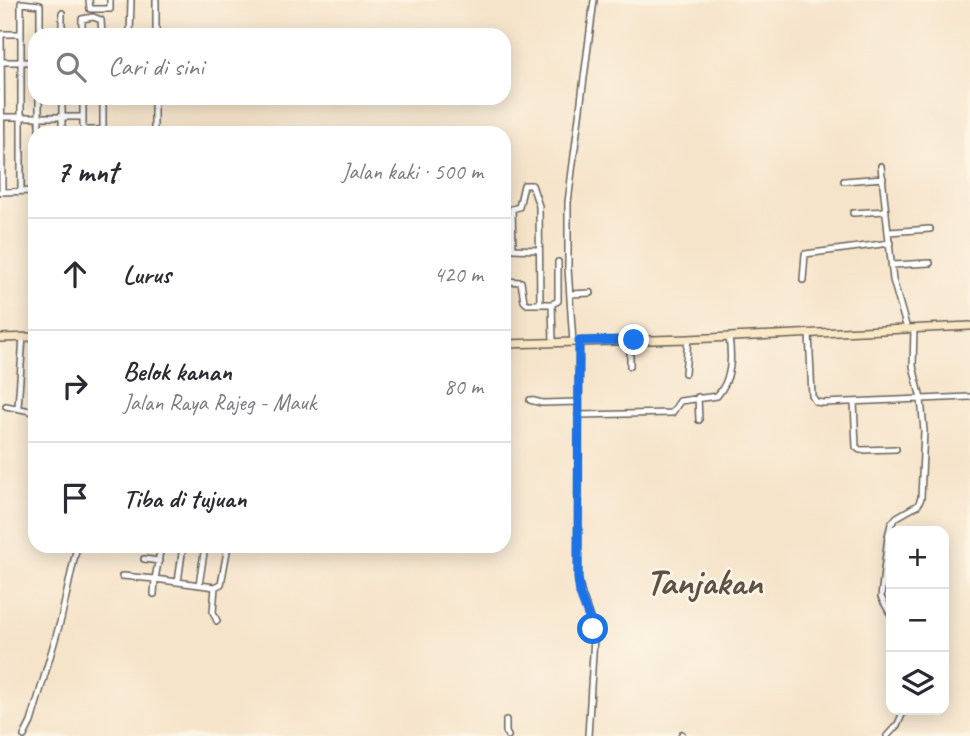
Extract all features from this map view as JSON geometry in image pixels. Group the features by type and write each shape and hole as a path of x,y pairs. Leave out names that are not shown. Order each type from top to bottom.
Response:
{"main road":[{"path":"511,344 688,339 970,326"},
{"path":"0,338 28,337"}],"street":[{"path":"89,0 90,9 110,9 110,0"},
{"path":"130,28 131,0"},
{"path":"156,0 156,28"},
{"path":"588,736 594,637 592,621 580,594 578,578 578,402 576,342 570,294 568,202 594,0"},
{"path":"20,191 21,3 40,5 40,28"},
{"path":"62,13 62,28"},
{"path":"82,28 83,18 93,17 101,20 102,28"},
{"path":"20,34 1,34 1,192 28,191"},
{"path":"1,62 28,62"},
{"path":"39,105 39,126"},
{"path":"62,105 62,126"},
{"path":"83,105 83,126"},
{"path":"103,105 103,126"},
{"path":"154,126 155,105"},
{"path":"1,117 83,117"},
{"path":"881,166 895,291 911,329 913,366 921,399 924,431 921,498 918,505 897,517 891,524 888,536 881,597 886,606"},
{"path":"844,181 883,178"},
{"path":"538,250 513,249 512,212 513,208 519,207 522,186 532,185 539,206 540,304"},
{"path":"853,213 886,211"},
{"path":"889,232 930,229"},
{"path":"803,280 805,254 890,243"},
{"path":"511,281 520,281 522,284 525,303 552,304 558,301 558,262"},
{"path":"892,265 930,263"},
{"path":"570,294 591,293"},
{"path":"552,304 554,342"},
{"path":"809,333 814,400 823,404 970,397"},
{"path":"18,407 23,337"},
{"path":"578,415 673,412 680,401 718,396 724,387 731,362 730,337"},
{"path":"685,373 688,339"},
{"path":"630,340 631,366"},
{"path":"698,397 699,420"},
{"path":"530,400 542,403 578,402"},
{"path":"853,402 856,447 860,450 896,449"},
{"path":"6,406 28,410"},
{"path":"24,736 31,722 61,619 75,553"},
{"path":"154,594 160,553"},
{"path":"178,582 182,553"},
{"path":"199,585 204,553"},
{"path":"122,576 215,587 221,584 227,553"},
{"path":"144,559 159,561"},
{"path":"215,587 213,612 217,621"},
{"path":"887,736 902,715"},
{"path":"506,720 508,736"}],"district":[{"name":"Tanjakan","path":"704,581"}],"route":[{"path":"593,629 580,594 578,578 579,341 634,340"}]}
